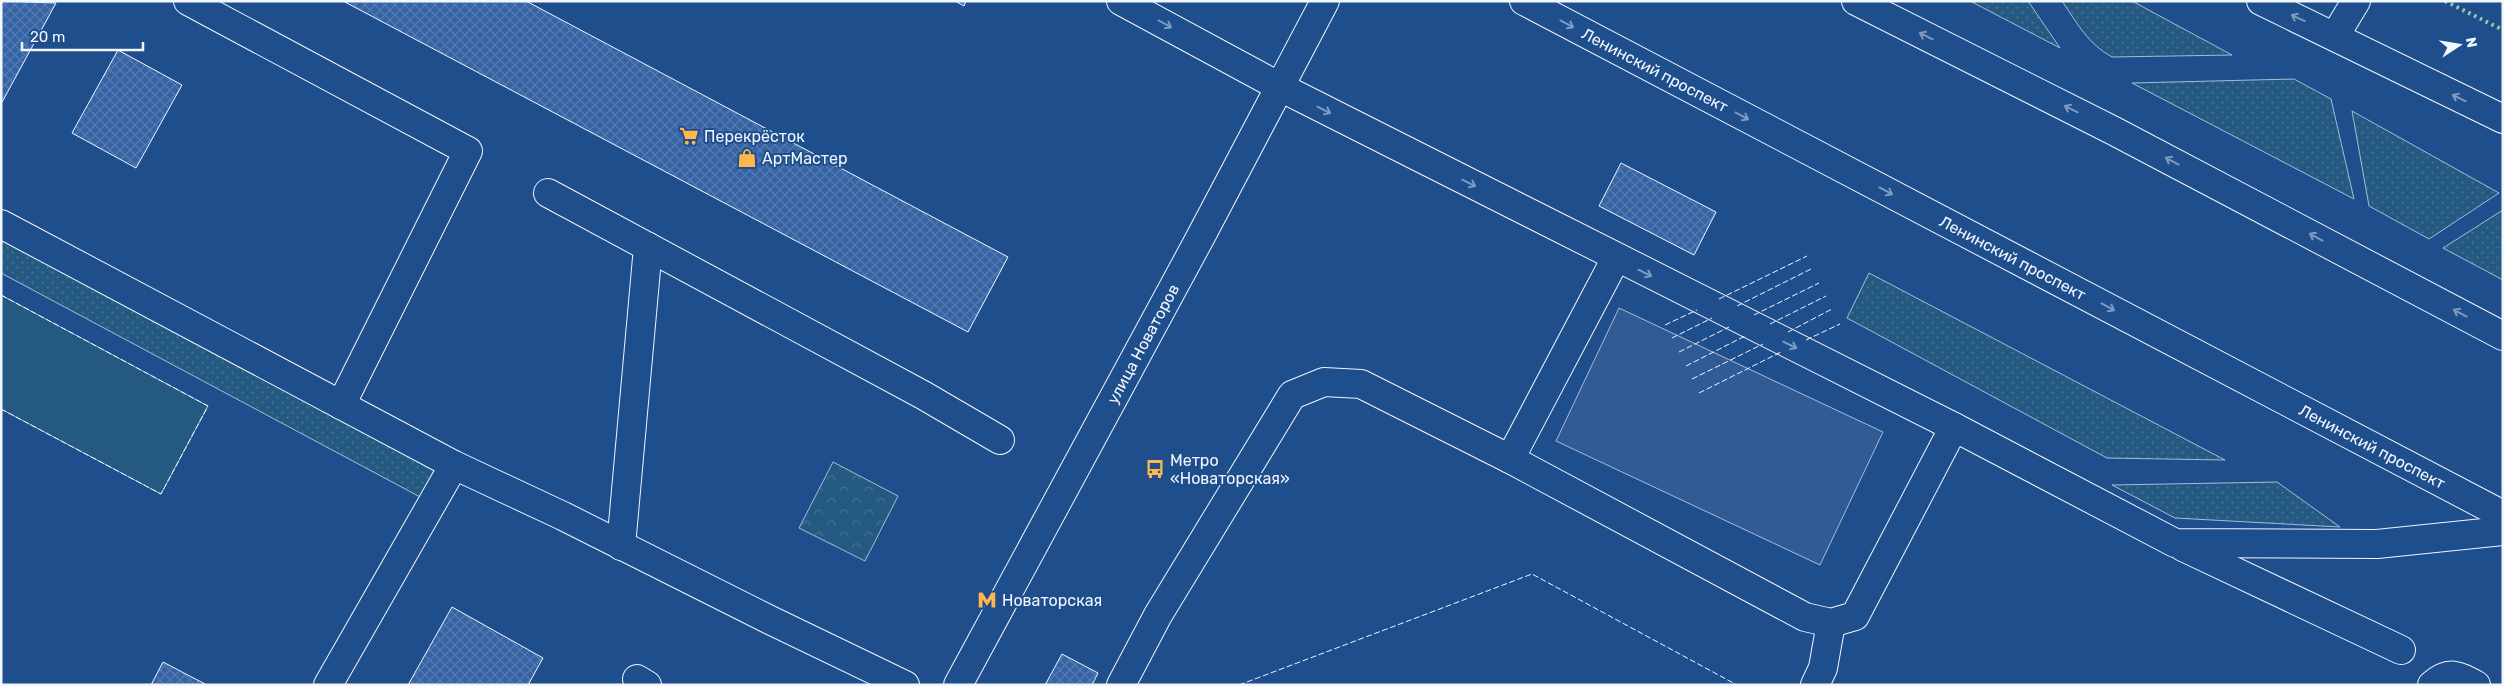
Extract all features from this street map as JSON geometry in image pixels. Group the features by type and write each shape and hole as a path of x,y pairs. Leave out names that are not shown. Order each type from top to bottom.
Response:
{"street":[{"path":"188,1 468,151 341,406"},
{"path":"1122,1 1280,87 1954,427 2175,543 2401,650"},
{"name":"улица Новаторов","path":"958,685 1280,87 1324,1"},
{"name":"Ленинский проспект","path":"1524,1 2503,515"},
{"path":"1856,1 2114,131 2503,336"},
{"path":"2261,1 2503,120"},
{"path":"2335,36 2356,1"},
{"path":"548,193 923,395 1000,440"},
{"path":"1,224 454,465 905,685"},
{"path":"621,546 648,247"},
{"path":"1510,459 1616,258"},
{"path":"1121,685 1158,614 1292,395 1324,382 1361,384 1510,459 1805,617 1832,623 1855,616 1954,427"},
{"path":"328,685 454,465"},
{"path":"2175,543 2378,544 2503,531"},
{"path":"1815,685 1823,668 1832,623"},
{"path":"2432,685 2441,677 2457,675 2476,685"}],"green space":[{"path":"1970,1 2028,1 2060,48"},
{"path":"2062,1 2132,1 2232,55 2112,57 2096,46 2078,25"},
{"path":"2294,79 2331,99 2354,199 2132,83"},
{"path":"2352,111 2499,193 2429,239 2369,206"},
{"path":"2503,210 2503,280 2443,248"},
{"path":"1,233 439,467 422,498 1,273"},
{"path":"1869,273 2225,460 2107,458 1847,318"},
{"path":"1,295 208,406 161,494 1,409"},
{"path":"833,462 898,496 865,561 799,528"},
{"path":"2277,482 2340,527 2175,518 2112,485"}],"shaded area":[{"path":"1619,308 1883,432 1820,565 1556,441"}],"building":[{"path":"1,1 56,3 1,104"},
{"path":"343,1 526,1 1008,257 968,332"},
{"path":"955,1 966,1 964,6"},
{"path":"118,50 182,85 136,168 72,133"},
{"path":"1621,163 1716,212 1694,255 1599,206"},
{"path":"452,607 543,658 528,685 408,685"},
{"path":"1062,654 1098,673 1092,685 1045,685"},
{"path":"163,662 205,684 205,685 151,685"}],"hedge":[{"path":"2445,1 2503,30"}],"fence":[{"path":"1719,299 1807,256"},
{"path":"1737,306 1813,268"},
{"path":"1754,315 1819,283"},
{"path":"1,295 208,406 161,494 1,409"},
{"path":"1770,324 1826,296"},
{"path":"1788,332 1832,309"},
{"path":"1665,325 1697,310"},
{"path":"1672,338 1712,318"},
{"path":"1806,340 1840,324"},
{"path":"1679,352 1729,327"},
{"path":"1686,366 1745,336"},
{"path":"1692,379 1763,344"},
{"path":"1699,393 1781,352"},
{"path":"1239,685 1532,574 1737,685"}],"place":[{"name":"Перекрёсток","path":"689,136"},
{"name":"АртМастер","path":"747,158"},
{"name":"Метро «Новаторская»","path":"1155,469"},
{"name":"Новаторская","path":"987,600"}]}
